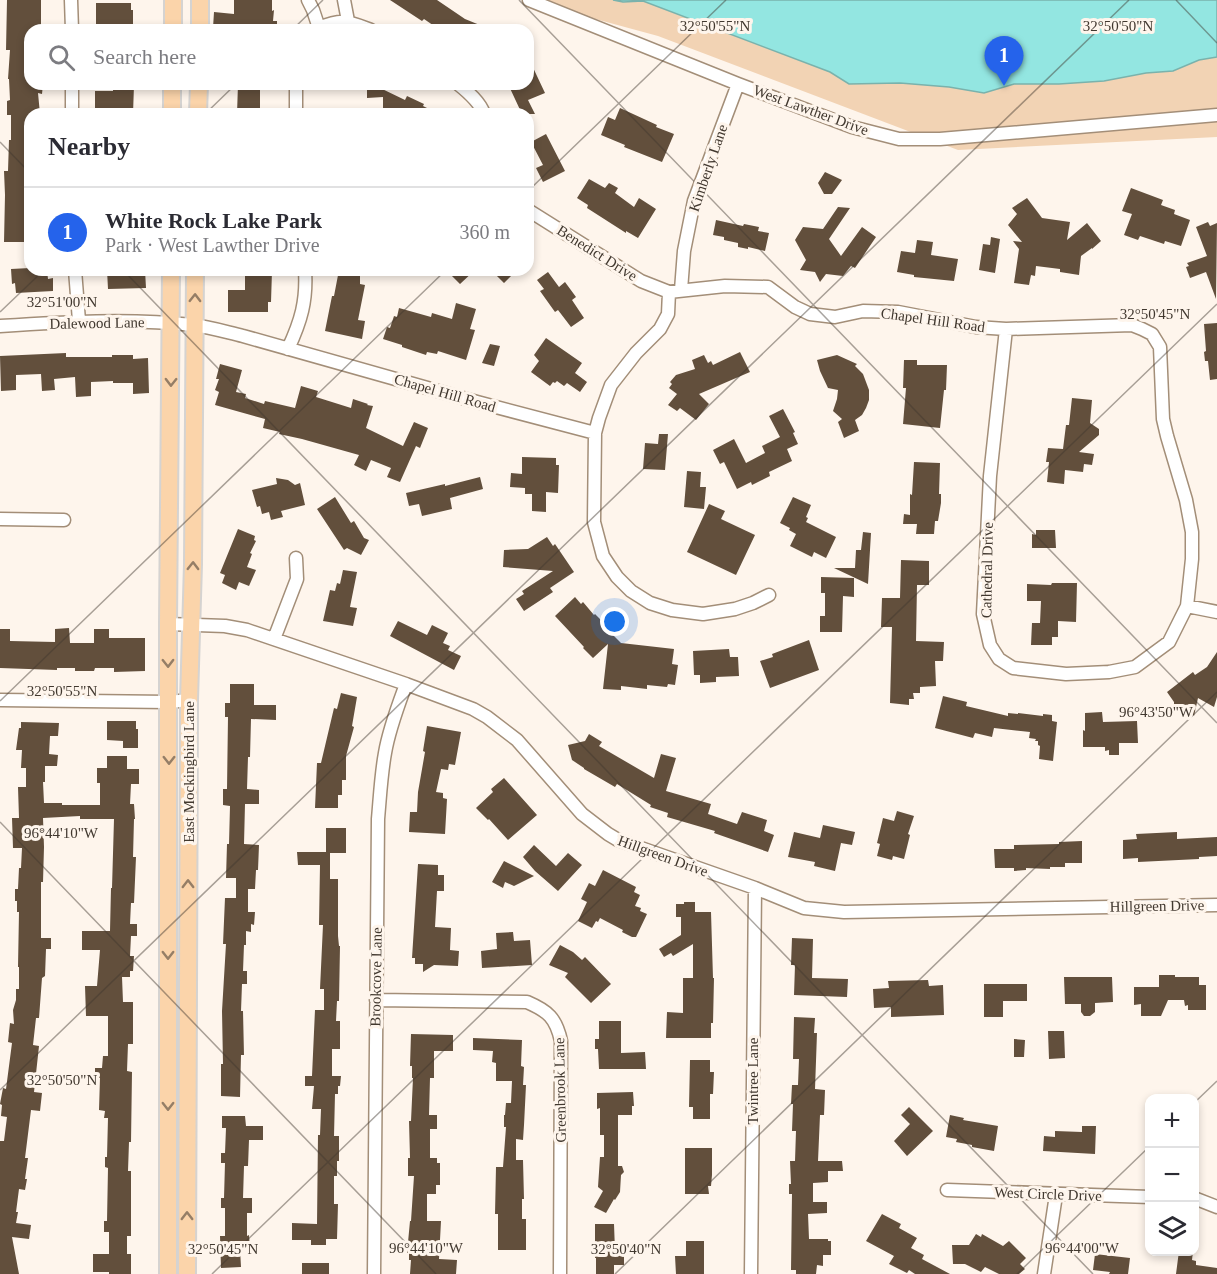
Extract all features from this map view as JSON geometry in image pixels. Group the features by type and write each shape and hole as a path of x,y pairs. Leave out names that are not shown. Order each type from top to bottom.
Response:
{"main road":[{"path":"173,0 173,24"},
{"path":"200,0 200,24"},
{"path":"172,90 172,108"},
{"path":"198,108 199,90"},
{"name":"East Mockingbird Lane","path":"168,1274 168,624 171,276"},
{"name":"East Mockingbird Lane","path":"187,1274 189,700 193,564 195,276"},
{"path":"168,1047 188,1048"}],"street":[{"path":"71,0 72,24"},
{"path":"308,0 317,24"},
{"path":"344,0 348,21"},
{"name":"West Lawther Drive","path":"529,0 852,127 898,139 940,138 1217,116"},
{"path":"329,24 348,21 355,24"},
{"name":"Kimberly Lane","path":"675,291 694,201 738,84"},
{"path":"72,90 72,108"},
{"path":"296,90 296,108"},
{"path":"466,90 482,108"},
{"name":"Benedict Drive","path":"534,214 641,281 675,291"},
{"path":"75,276 79,321"},
{"path":"288,349 300,324 305,299 305,276"},
{"name":"Chapel Hill Road","path":"675,291 725,286 768,287 795,307 810,314 835,317 863,311 898,312 976,327 1006,329 1132,325 1152,334 1160,346 1163,419 1192,532 1191,575 1187,606"},
{"path":"675,291 668,314 660,329 636,353 611,385 599,418 596,433 594,522 603,556 616,577 630,591 650,603 672,610 703,614 735,609 769,595"},
{"name":"Dalewood Lane","path":"0,326 79,321 150,322 194,326"},
{"name":"Chapel Hill Road","path":"194,326 243,336 596,433"},
{"name":"Cathedral Drive","path":"1006,329 990,476 983,614 990,645 999,659 1012,668 1066,674 1109,672 1135,667 1168,642 1187,606"},
{"path":"0,519 64,520"},
{"path":"274,639 297,579 296,558"},
{"path":"1187,606 1217,612"},
{"name":"Hillgreen Drive","path":"168,624 225,626 247,630 406,684 473,710 487,717 517,740 582,814 618,840 755,888 804,908 844,912 1217,905"},
{"name":"Brookcove Lane","path":"374,1274 378,819 386,750 394,717 406,684"},
{"path":"0,700 169,702 189,700"},
{"name":"Twintree Lane","path":"752,1274 755,888"},
{"name":"Greenbrook Lane","path":"376,1000 527,1002 542,1008 555,1020 561,1041 560,1274"},
{"name":"West Circle Drive","path":"947,1190 1145,1197"},
{"path":"1044,1274 1056,1195"},
{"path":"1199,1200 1217,1207"}],"shaded area":[{"path":"546,0 1217,0 1217,137 958,150 658,36 566,11"}],"water":[{"path":"613,0 1217,0 1217,57 1199,60 1173,71 1146,73 1104,81 1014,84 984,93 949,87 900,83 849,84 830,72 643,1"}],"building":[{"path":"7,0 41,0 41,24 24,24 24,90 42,90 42,94 38,93 39,108 24,108 24,242 4,242 4,171 8,171 9,140 11,140 11,115 7,115 7,101 10,100 8,79 10,50 6,50"},
{"path":"234,0 272,0 273,21 277,21 277,24 213,24 214,12 234,14"},
{"path":"390,0 437,0 465,19 477,24 431,24 424,19 422,21"},
{"path":"96,3 131,3 133,24 96,24"},
{"path":"534,70 545,93 528,100 532,108 519,108 511,90 534,90"},
{"path":"134,90 133,108 95,108 95,91"},
{"path":"238,90 260,90 260,108 237,108"},
{"path":"367,90 384,90 405,100 407,96 424,104 423,106 427,108 383,108 383,97 367,98"},
{"path":"620,108 674,134 662,162 601,135 608,117 615,120"},
{"path":"546,134 565,171 543,182 536,168 543,165 534,148 534,140"},
{"path":"825,172 842,180 832,194 824,194 818,183"},
{"path":"589,179 605,188 609,183 618,188 615,193 634,207 639,198 656,209 638,238 587,208 588,205 577,198"},
{"path":"1131,188 1163,200 1161,205 1175,210 1174,214 1190,220 1181,246 1165,241 1164,244 1140,236 1138,240 1124,235 1132,214 1122,211"},
{"path":"1027,198 1042,218 1070,222 1067,240 1087,223 1101,241 1081,256 1079,275 1060,272 1060,269 1036,266 1035,276 1031,275 1029,285 1014,283 1019,249 1013,241 1022,242 1008,225 1017,214 1012,208"},
{"path":"838,207 850,208 829,239 841,256 862,227 876,237 855,268 851,266 843,276 826,274 820,282 815,272 800,270 806,260 795,240 803,227 823,229"},
{"path":"716,220 759,227 758,231 769,233 765,251 738,247 738,243 713,235"},
{"path":"1208,222 1210,226 1217,223 1216,299 1206,272 1190,278 1186,267 1189,266 1187,263 1207,256 1196,227"},
{"path":"991,237 1000,239 995,273 979,270 983,244 990,245"},
{"path":"917,240 933,242 931,255 958,259 954,281 914,277 914,275 897,272 901,251 915,253"},
{"path":"24,268 24,276 53,278 53,291 16,293 15,283 12,284 11,269"},
{"path":"548,272 559,287 565,282 576,297 572,300 584,318 571,327 558,310 555,312 540,291 544,289 537,280"},
{"path":"107,276 145,276 146,288 108,289"},
{"path":"245,276 272,276 271,302 268,302 268,312 228,312 228,290 245,290"},
{"path":"338,276 360,276 360,284 365,285 358,320 365,321 362,339 325,331 332,296 334,296"},
{"path":"452,276 469,276 460,284"},
{"path":"497,276 511,276 504,283"},
{"path":"456,303 476,309 470,329 475,330 466,360 438,351 437,354 427,352 426,355 383,339 394,316 397,317 399,308 431,317 432,313 452,319"},
{"path":"1217,323 1217,379 1210,380 1208,361 1205,361 1204,352 1206,351 1204,324"},
{"path":"546,338 582,363 575,373 587,382 580,392 567,383 564,386 557,381 550,386 531,372 539,361 534,355"},
{"path":"490,344 500,346 494,366 482,363"},
{"path":"740,352 750,372 699,394 709,404 696,420 680,408 677,411 668,405 677,394 669,388 672,384 670,382 676,375 695,369 692,360 704,355 708,363 711,361 713,365"},
{"path":"66,353 66,357 133,355 133,359 148,358 149,393 133,394 133,383 91,382 91,396 76,397 75,377 54,379 55,390 42,391 41,374 16,375 16,390 1,391 0,356"},
{"path":"837,355 857,364 855,366 863,374 869,390 866,408 855,420 859,431 844,438 838,422 842,419 833,411 838,390 828,388 817,360"},
{"path":"904,360 917,360 917,365 947,365 940,428 903,424 906,388 903,388"},
{"path":"220,364 242,370 236,392 246,394 245,398 264,404 265,401 295,408 301,386 318,391 316,397 351,408 353,399 373,406 366,428 403,446 414,422 428,428 420,448 416,446 400,482 387,477 391,468 371,460 366,471 354,465 359,455 279,434 280,432 263,428 265,419 215,405 219,392 215,390 219,379 216,379"},
{"path":"1072,398 1092,400 1090,423 1099,429 1099,435 1079,452 1094,454 1092,465 1084,464 1083,472 1065,470 1064,484 1047,482 1048,448 1063,449"},
{"path":"783,409 795,432 793,433 798,444 787,449 792,461 769,472 770,476 737,489 724,462 720,464 713,450 734,439 746,463 765,453 762,446 780,437 769,416"},
{"path":"659,434 668,434 665,470 643,469 645,443 658,444"},
{"path":"522,457 556,458 556,465 559,465 558,493 546,492 546,512 532,511 532,494 525,494 525,488 510,487 511,473 522,474"},
{"path":"914,462 940,463 941,503 938,521 935,521 934,534 916,534 917,524 903,524 904,514 910,515"},
{"path":"687,471 701,472 700,487 706,487 704,509 684,507"},
{"path":"480,477 483,489 450,498 452,509 422,516 419,504 409,506 406,493"},
{"path":"276,478 288,480 295,485 300,483 305,505 281,511 283,517 271,520 269,512 262,514 260,506 257,507 252,490 277,484"},
{"path":"335,497 351,523 354,521 364,538 369,540 361,555 347,548 344,550 317,509"},
{"path":"793,497 811,505 806,522 836,537 826,558 814,552 812,557 790,546 796,534 780,523"},
{"path":"709,504 725,511 721,519 755,535 736,575 687,552"},
{"path":"238,529 255,536 256,541 247,567 256,570 249,586 239,582 236,590 222,583 225,575 220,573"},
{"path":"1036,530 1055,530 1056,548 1032,548 1032,534 1036,535"},
{"path":"863,532 871,533 868,584 834,568 855,568 856,550 861,550"},
{"path":"547,537 553,546 555,544 574,572 550,588 553,592 524,611 516,599 524,594 522,591 553,571 503,567 504,550 528,549"},
{"path":"901,560 929,561 929,585 917,585 916,641 944,642 943,661 935,661 936,686 920,687 920,693 913,693 914,699 909,699 909,705 890,703 892,627 881,627 882,598 900,598"},
{"path":"343,570 357,572 350,607 357,608 353,626 323,621 330,590 335,591 337,583 340,584"},
{"path":"821,577 854,578 854,597 843,596 842,632 820,632 820,616 825,616 825,593 821,593"},
{"path":"1052,583 1077,583 1076,622 1058,621 1058,637 1052,637 1052,645 1031,645 1032,623 1040,623 1041,601 1027,601 1027,584 1051,585"},
{"path":"575,597 607,626 605,627 621,643 674,649 672,664 678,665 675,685 668,684 667,687 647,685 647,689 621,686 621,690 603,689 608,644 593,658 555,616"},
{"path":"398,621 427,635 432,625 448,633 443,643 450,646 448,650 461,656 454,670 390,636"},
{"path":"69,628 70,643 94,643 94,629 109,629 109,638 145,638 145,671 114,672 114,668 75,671 75,668 57,668 57,670 0,668 0,629 10,629 10,641 55,642 55,629"},
{"path":"809,640 819,670 770,688 760,661"},
{"path":"729,649 730,657 738,657 739,676 716,677 716,682 700,683 700,675 694,675 693,651"},
{"path":"1217,652 1217,697 1214,707 1198,698 1194,716 1187,707 1174,705 1167,692 1193,672 1195,675 1207,667"},
{"path":"230,684 254,684 254,705 276,705 276,720 251,719 247,789 259,790 259,804 245,804 244,844 259,845 255,889 248,889 248,912 255,912 254,925 251,924 251,932 246,931 246,945 244,945 243,971 247,971 247,984 242,984 244,1055 241,1055 240,1097 221,1096 226,944 223,944 225,898 236,898 236,878 226,878 230,806 223,805 223,789 227,789 228,717 225,717 225,703 230,703"},
{"path":"341,693 357,697 352,726 354,727 346,756 346,780 342,780 342,795 338,795 338,808 315,808 317,763 321,763 334,708 337,709"},
{"path":"943,696 967,702 966,706 1008,716 1008,713 1052,715 1052,721 1057,722 1053,761 1039,759 1040,746 1038,741 1035,741 1036,739 1029,738 1030,732 994,728 992,737 975,733 973,738 935,728"},
{"path":"1102,712 1103,722 1137,721 1138,743 1119,743 1119,755 1109,755 1109,750 1105,751 1105,747 1083,747 1085,713"},
{"path":"107,721 136,721 138,748 123,748 123,741 107,740"},
{"path":"21,722 59,723 58,736 50,736 49,754 58,755 57,766 45,766 44,803 100,805 97,768 107,768 107,756 127,756 127,769 139,769 139,784 131,784 130,804 134,804 133,857 136,857 134,903 131,903 130,924 137,924 137,936 131,936 130,956 134,956 133,971 130,971 130,977 122,977 123,1002 133,1002 133,1044 128,1044 127,1071 132,1072 131,1142 129,1142 128,1171 131,1171 131,1236 127,1236 127,1254 131,1254 131,1274 93,1272 93,1254 109,1254 109,1232 104,1232 104,1221 107,1221 108,1168 105,1167 105,1157 107,1157 108,1118 104,1118 105,1111 99,1110 100,1078 95,1078 95,1068 102,1068 103,1056 108,1056 108,1016 86,1016 85,986 97,986 100,950 82,950 82,931 110,931 114,819 80,819 80,816 43,818 41,938 51,938 51,949 46,949 45,976 42,978 39,1018 36,1018 33,1045 39,1046 34,1092 42,1093 40,1111 31,1110 25,1158 28,1158 25,1179 27,1179 25,1190 19,1189 16,1212 18,1212 16,1223 31,1225 29,1239 12,1237 19,1274 0,1274 0,1141 4,1141 7,1117 1,1116 2,1105 0,1104 3,1088 6,1089 12,1043 8,1042 10,1023 14,1024 16,989 19,989 19,912 17,912 17,901 15,901 15,889 18,889 22,848 13,848 12,818 19,818 18,787 26,787 26,768 21,768 22,750 16,750"},
{"path":"427,726 461,732 455,765 449,764 448,770 441,769 436,792 443,793 443,798 447,799 445,834 409,832 410,812 417,812"},
{"path":"589,734 602,742 599,746 654,778 661,754 676,758 666,791 711,804 708,814 737,824 742,812 767,820 764,831 774,835 768,852 714,833 715,831 667,817 668,813 650,807 651,805 617,784 615,787 584,769 572,760 568,745 585,741"},
{"path":"504,778 537,815 508,840 476,808 493,792 491,789"},
{"path":"897,811 914,816 904,859 893,856 892,860 877,856 880,844 877,843 883,818 894,821"},
{"path":"823,825 855,832 852,845 841,843 835,871 814,866 815,862 788,857 794,832 820,838"},
{"path":"326,828 346,828 346,853 330,853 330,879 338,879 340,946 339,1001 337,1001 336,1021 340,1021 340,1049 332,1049 332,1076 341,1076 338,1094 335,1094 334,1136 339,1136 339,1161 337,1161 337,1176 334,1176 334,1204 338,1204 337,1239 326,1239 326,1245 311,1245 311,1240 292,1240 292,1223 317,1224 318,1135 320,1135 321,1109 312,1109 314,1086 305,1086 305,1076 312,1076 315,1010 324,1010 324,989 320,989 323,925 319,925 320,865 298,865 297,852 326,852"},
{"path":"1177,832 1177,839 1217,837 1217,856 1138,862 1138,858 1123,859 1123,840 1137,839 1136,834"},
{"path":"1082,841 1082,863 1065,863 1065,867 1050,867 1050,869 1026,868 1026,870 1014,871 1014,868 995,868 994,849 1014,849 1014,845"},
{"path":"534,845 556,866 568,853 582,865 558,891 523,857"},
{"path":"504,861 534,876 514,886 505,882 503,888 492,882"},
{"path":"418,864 438,865 438,875 444,875 444,891 437,891 435,927 451,928 450,950 459,951 458,966 434,965 423,972 423,964 415,964 415,958 412,958"},
{"path":"603,870 636,887 634,892 640,895 635,906 647,914 636,937 622,932 623,930 600,918 592,928 578,921 587,902 581,899 589,883 595,886"},
{"path":"684,902 695,902 695,912 711,912 714,978 711,1038 666,1038 667,1012 683,1013 683,978 693,978 693,944 673,956 671,953 664,957 659,949 681,935 681,917 676,917 676,904 684,904"},
{"path":"513,932 514,941 530,940 532,965 482,968 481,951 497,949 496,933"},
{"path":"792,938 813,939 812,978 848,979 847,997 794,995 795,965 791,965"},
{"path":"560,945 582,960 585,957 611,984 591,1003 565,977 568,973 549,965"},
{"path":"1159,975 1199,977 1199,985 1206,985 1206,1010 1188,1010 1188,1005 1185,1006 1184,1000 1168,1000 1161,1016 1141,1016 1141,1004 1134,1005 1134,987 1159,987"},
{"path":"1064,977 1112,977 1113,1002 1095,1003 1095,1012 1090,1016 1084,1016 1081,1012 1081,1004 1065,1004"},
{"path":"928,980 929,986 943,985 944,1015 891,1017 891,1007 874,1008 873,989 889,988 888,981"},
{"path":"984,984 1027,984 1027,1001 1003,1001 1003,1017 984,1017"},
{"path":"794,1017 815,1018 814,1033 817,1033 815,1089 825,1090 824,1115 820,1115 818,1161 842,1161 843,1171 828,1171 828,1182 813,1183 813,1202 827,1202 827,1213 808,1214 809,1239 831,1241 831,1255 823,1255 823,1266 817,1265 816,1274 796,1274 796,1270 791,1270 792,1194 789,1194 789,1184 791,1184 790,1161 795,1161 796,1131 792,1131 793,1104 791,1104 792,1085 798,1085 799,1059 793,1059"},
{"path":"599,1021 621,1021 621,1053 645,1052 646,1069 599,1069 595,1039 599,1039"},
{"path":"1048,1031 1064,1031 1065,1058 1049,1059"},
{"path":"411,1034 453,1035 453,1051 434,1051 434,1078 430,1078 429,1115 437,1115 437,1129 430,1129 430,1158 437,1158 437,1163 440,1163 440,1185 436,1185 436,1194 427,1194 427,1221 441,1221 439,1259 457,1260 456,1274 410,1274 411,1260 407,1253 414,1176 408,1176 409,1121 411,1121 413,1078 412,1066 410,1066"},
{"path":"473,1038 522,1040 521,1066 524,1067 523,1085 526,1085 523,1140 516,1139 516,1160 523,1160 522,1219 526,1219 526,1250 498,1250 498,1214 495,1214 496,1167 503,1167 506,1127 504,1127 504,1115 506,1103 511,1103 512,1081 496,1081 496,1063 492,1062 493,1051 473,1050"},
{"path":"1014,1039 1025,1040 1024,1057 1014,1057"},
{"path":"690,1060 710,1060 710,1072 714,1072 713,1094 710,1094 710,1119 693,1119 693,1107 689,1107"},
{"path":"633,1092 632,1115 618,1115 618,1166 622,1166 624,1172 621,1175 620,1192 606,1213 594,1207 603,1191 598,1187 600,1157 604,1157 604,1135 600,1135 600,1108 597,1109 597,1093"},
{"path":"909,1107 933,1131 907,1156 894,1141 910,1124 901,1115"},
{"path":"950,1115 964,1118 963,1120 998,1126 994,1151 972,1147 972,1145 956,1142 957,1139 946,1137"},
{"path":"222,1116 245,1116 246,1126 263,1126 263,1140 249,1140 248,1166 244,1166 243,1198 252,1198 252,1213 247,1213 247,1236 249,1235 250,1249 240,1249 241,1267 221,1268 220,1236 225,1236 225,1208 221,1208 221,1198 224,1198 225,1163 221,1163 221,1153 225,1153 226,1128 222,1128"},
{"path":"1082,1126 1096,1126 1095,1154 1043,1151 1044,1136 1055,1137 1055,1131 1082,1132"},
{"path":"685,1148 712,1148 709,1194 685,1194"},
{"path":"882,1214 901,1224 899,1228 917,1238 911,1248 924,1255 922,1259 950,1274 915,1274 909,1270 907,1273 889,1264 894,1256 866,1241"},
{"path":"595,1224 614,1224 615,1251 624,1251 624,1265 614,1265 614,1274 596,1274"},
{"path":"976,1234 981,1237 982,1234 1003,1246 1009,1241 1026,1258 1020,1264 1025,1269 1019,1274 999,1274 985,1267 981,1272 965,1264 953,1264 952,1245 969,1245"},
{"path":"686,1241 704,1241 704,1274 676,1274 675,1256 686,1256"},
{"path":"1095,1254 1130,1258 1128,1274 1109,1274 1110,1272 1093,1270"},
{"path":"1178,1256 1192,1256 1192,1260 1196,1261 1196,1265 1217,1268 1217,1274 1176,1274"},
{"path":"302,1263 329,1263 329,1274 302,1274"}],"place":[{"name":"White Rock Lake Park","path":"1004,86"}]}
